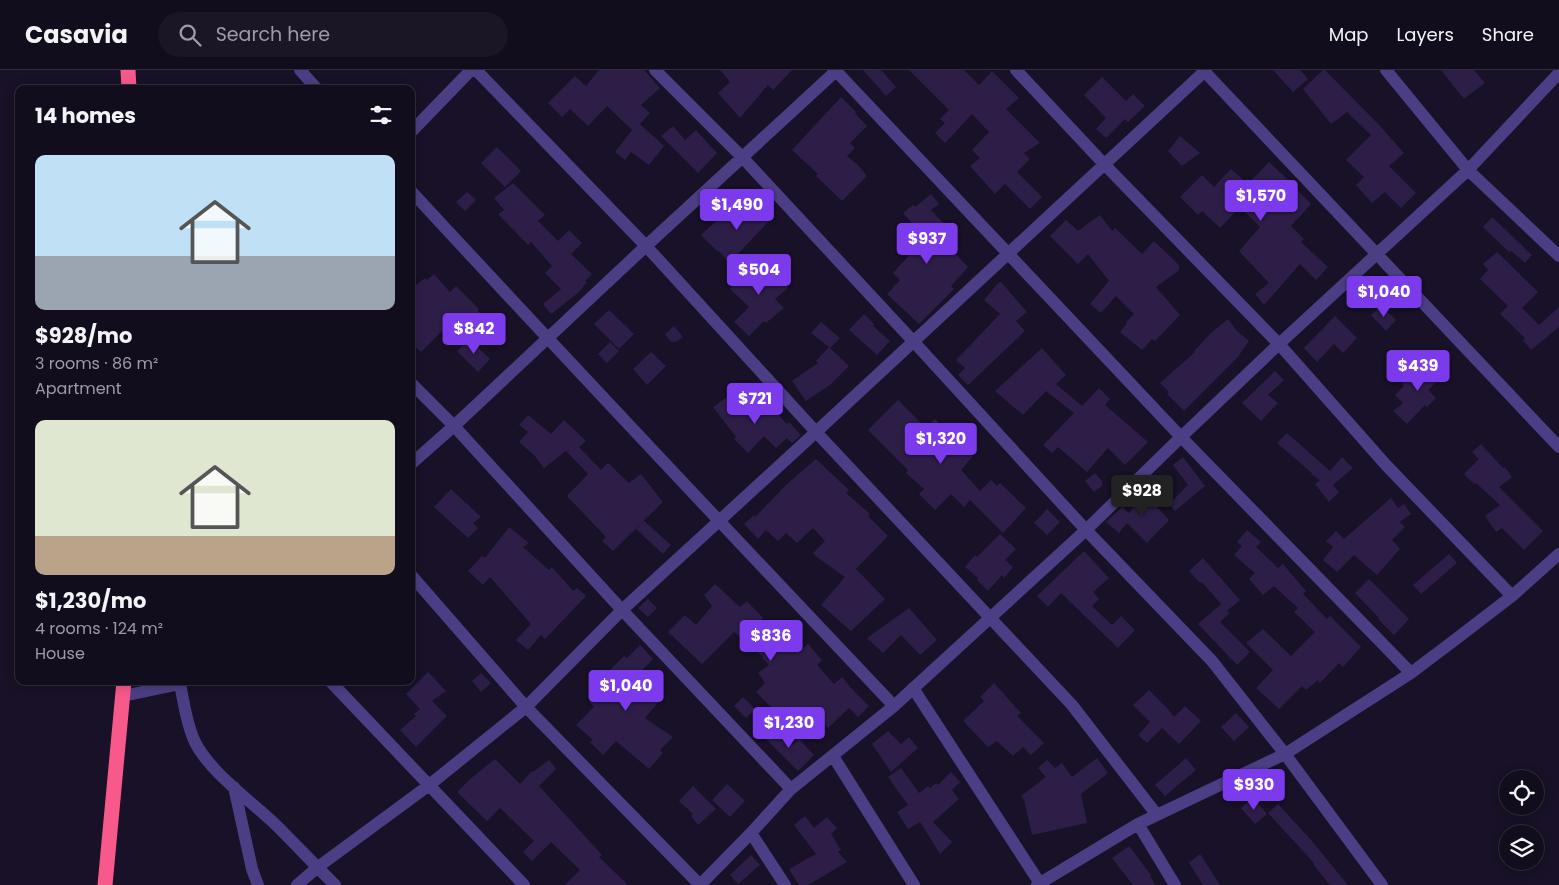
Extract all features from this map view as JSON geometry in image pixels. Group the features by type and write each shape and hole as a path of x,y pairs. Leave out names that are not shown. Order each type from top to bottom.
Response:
{"highway":[{"path":"128,70 130,85"},
{"path":"105,885 124,689"}],"street":[{"path":"300,70 313,85"},
{"path":"415,128 470,70"},
{"path":"476,70 646,246 816,432 1072,705 1157,815"},
{"path":"655,70 742,157 1086,530 1212,661 1285,754 1382,885"},
{"path":"415,460 836,70 1181,437 1411,672"},
{"path":"1016,70 1104,164 1279,344 1386,465 1512,596"},
{"path":"297,885 318,867 428,786 526,707 622,610 1204,70 1376,255 1559,446"},
{"path":"1386,70 1468,170 1559,256"},
{"path":"415,580 526,707 700,885 791,789 894,706 1086,530 1279,344 1468,170 1559,73"},
{"path":"415,195 718,522 894,706"},
{"path":"415,387 454,426 622,610 791,789"},
{"path":"913,688 1039,884 1138,824 1285,754 1411,672 1512,596 1559,554"},
{"path":"124,689 161,685"},
{"path":"180,685 188,724 194,740 203,755 336,885"},
{"path":"334,685 524,885"},
{"path":"833,756 914,885"},
{"path":"234,787 252,868 258,885"},
{"path":"1138,824 1176,885"},
{"path":"751,833 785,885"}],"building":[{"path":"599,70 644,70 660,88 641,105 650,113 640,124 664,146 649,165 631,152 625,160 615,152 632,130 607,106 588,126 570,109 562,117 548,103 575,76 586,86"},
{"path":"720,70 792,70 773,90 768,85 740,118 718,93 730,82"},
{"path":"863,70 881,70 896,87 886,96"},
{"path":"909,70 964,70 979,85 992,71 1019,98 1006,109 1040,143 1024,153 1030,159 1017,172 1042,197 1030,209 1005,184 995,194 970,166 980,158 972,150 989,132 972,114 945,143 935,133 945,123 940,119 949,110"},
{"path":"1273,70 1300,70 1308,79 1293,92"},
{"path":"1323,70 1380,126 1404,153 1389,166 1416,193 1401,208 1385,192 1372,203 1356,185 1364,177 1346,160 1371,135 1347,112 1331,124 1303,89"},
{"path":"1441,70 1474,70 1485,83 1464,99"},
{"path":"1102,77 1126,101 1133,94 1145,106 1128,122 1125,119 1106,138 1096,129 1106,118 1084,95"},
{"path":"841,97 867,126 850,143 855,148 847,156 867,176 842,201 816,176 818,174 792,150"},
{"path":"673,126 685,140 696,130 717,153 698,173 661,136"},
{"path":"1180,136 1200,153 1182,166 1168,151"},
{"path":"497,147 521,171 505,187 481,163"},
{"path":"1269,162 1311,204 1291,226 1304,239 1301,242 1328,267 1316,280 1300,264 1264,305 1255,294 1269,283 1239,251 1260,227 1240,207 1220,228 1202,211 1198,215 1180,197 1202,175 1214,187 1231,169 1248,184"},
{"path":"513,183 545,215 538,221 558,241 569,230 582,243 571,254 592,274 578,293 551,314 543,304 561,289 545,273 552,266 531,242 528,245 498,214 504,210 494,198"},
{"path":"467,192 476,200 465,211 456,202"},
{"path":"931,194 939,204 931,210 953,233 944,242 968,267 951,286 954,289 919,324 887,294 900,280 893,273 916,248 911,244 921,234 903,213 913,205 915,207"},
{"path":"759,202 774,216 729,263 701,235 724,214 733,222 740,213 746,217"},
{"path":"1100,215 1112,231 1115,228 1142,254 1154,241 1179,265 1179,270 1156,287 1180,315 1155,341 1152,339 1142,350 1120,332 1134,314 1116,296 1101,313 1090,304 1109,281 1088,254 1078,264 1050,236 1066,220 1078,231"},
{"path":"1492,217 1532,255 1525,263 1511,251 1509,252 1483,227"},
{"path":"1497,252 1538,292 1522,308 1539,325 1559,307 1559,327 1531,350 1523,340 1525,338 1500,314 1508,306 1480,279 1488,270 1483,264"},
{"path":"762,259 788,288 775,299 784,308 766,323 764,321 749,336 734,322 749,307 730,289 742,278 740,276"},
{"path":"434,274 450,292 456,286 479,309 478,311 487,322 484,324 489,329 476,343 452,321 421,352 415,347 415,286 425,278 427,280"},
{"path":"1001,282 1027,312 1016,321 1025,331 968,385 958,375 965,368 956,360 1000,314 984,300"},
{"path":"1381,306 1396,320 1386,331 1371,315"},
{"path":"609,310 634,334 619,349 594,324"},
{"path":"864,314 874,324 873,326 890,341 877,355 849,330"},
{"path":"1335,316 1357,338 1343,353 1334,344 1317,362 1304,348"},
{"path":"1228,319 1237,331 1249,341 1237,358 1184,411 1167,394 1169,392 1160,383"},
{"path":"821,322 840,338 830,348 849,366 830,385 806,401 792,381 818,363 816,361 829,347 811,333"},
{"path":"674,326 683,337 676,342 671,342 665,334"},
{"path":"469,339 490,359 478,372 457,351"},
{"path":"610,342 619,351 607,363 598,354"},
{"path":"1042,348 1066,375 1056,384 1082,406 1099,388 1110,399 1105,405 1148,442 1125,465 1108,448 1087,472 1058,447 1052,453 1043,445 1074,413 1046,391 1023,415 995,391"},
{"path":"651,352 666,366 647,385 633,369"},
{"path":"1434,361 1446,373 1428,390 1436,398 1427,407 1425,405 1407,424 1393,411 1403,403 1395,395 1404,386 1402,384 1413,374 1416,377"},
{"path":"1275,371 1284,380 1268,395 1278,403 1261,421 1242,403"},
{"path":"731,394 752,420 769,405 787,424 789,422 801,435 792,443 787,438 776,448 764,436 748,453 734,439 736,437 713,407"},
{"path":"898,400 926,428 935,419 948,432 951,429 960,437 956,442 973,456 961,470 980,491 991,480 997,486 1000,483 1026,508 1003,533 970,500 964,507 951,494 935,510 919,494 924,489 906,473 908,470 868,430"},
{"path":"528,415 551,434 564,420 586,441 579,447 601,470 608,463 629,483 641,474 663,502 613,551 602,541 606,537 567,496 588,474 566,451 544,468 534,455 519,442 528,432 519,425"},
{"path":"1287,433 1330,471 1342,457 1353,468 1333,485 1339,492 1329,502 1315,484 1320,480 1277,443"},
{"path":"1481,444 1503,468 1505,467 1512,477 1499,487 1543,531 1524,550 1502,528 1496,532 1485,516 1500,505 1464,474 1479,459 1472,452"},
{"path":"1183,457 1205,486 1175,511 1169,504 1188,485 1173,465"},
{"path":"816,459 849,490 846,493 870,514 868,516 888,536 856,569 885,599 851,631 821,605 845,577 813,553 825,541 813,528 797,543 786,533 778,541 766,530 758,539 744,524 754,515 755,517 787,484"},
{"path":"1095,473 1102,481 1102,486 1094,492 1085,481"},
{"path":"1150,487 1164,498 1156,506 1169,520 1147,543 1127,523 1119,533 1106,522 1122,507 1129,513"},
{"path":"451,489 481,517 473,523 478,528 468,538 434,507"},
{"path":"1391,498 1398,508 1404,504 1411,514 1400,522 1405,527 1392,540 1400,549 1377,575 1354,555 1337,572 1323,560 1333,547 1326,541 1336,531 1344,539"},
{"path":"1047,509 1060,522 1047,535 1034,523"},
{"path":"644,521 671,545 663,554 636,529"},
{"path":"509,527 529,543 523,547 549,570 552,567 573,591 577,588 586,596 545,639 541,635 528,650 516,640 531,624 490,577 483,585 468,571 482,556 485,558"},
{"path":"1247,530 1261,542 1256,547 1278,568 1283,564 1306,591 1303,594 1327,619 1330,616 1361,647 1343,667 1339,663 1320,683 1318,680 1306,690 1302,686 1279,709 1256,688 1273,670 1246,643 1263,629 1291,656 1315,632 1294,612 1298,608 1274,586 1263,595 1249,579 1255,573 1234,555 1242,546 1237,542"},
{"path":"1000,534 1016,549 1005,560 1013,567 1004,578 1002,575 988,591 977,580 978,578 965,567 975,555 977,557"},
{"path":"1084,551 1109,578 1093,592 1099,599 1092,606 1112,625 1121,616 1135,630 1118,648 1061,593 1048,607 1037,596"},
{"path":"1449,554 1457,563 1421,594 1413,585"},
{"path":"1203,558 1240,600 1227,611 1230,613 1220,622 1250,652 1237,665 1198,624 1221,604 1202,582 1200,583 1189,571"},
{"path":"1369,579 1409,619 1394,635 1355,593"},
{"path":"715,584 740,607 747,601 763,618 758,624 777,641 784,634 801,650 808,644 822,660 817,665 834,684 842,677 869,706 858,717 849,708 828,728 823,723 814,732 789,706 780,716 756,692 765,683 758,673 769,665 763,657 734,632 702,664 668,632 685,615 696,625 712,606 704,595"},
{"path":"648,599 657,608 648,617 638,608"},
{"path":"909,608 937,640 920,655 901,635 883,653 867,638"},
{"path":"640,645 653,659 640,672 646,677 642,681 662,698 645,718 673,737 660,750 663,753 649,769 616,741 603,755 590,742 593,740 576,725 594,707 589,701 597,693 592,688 624,656 627,658"},
{"path":"428,672 446,691 432,701 447,716 416,747 400,730 416,716 414,714 420,709 406,694"},
{"path":"481,673 491,683 481,692 472,681"},
{"path":"994,683 1021,713 1017,716 1044,743 1031,755 1023,747 1013,756 997,741 988,747 963,721 984,701 980,697"},
{"path":"1149,690 1174,717 1185,706 1201,721 1179,744 1162,728 1147,743 1138,735 1150,722 1133,705"},
{"path":"743,697 755,709 746,718 734,706"},
{"path":"1236,713 1249,727 1234,741 1221,727"},
{"path":"774,726 793,745 799,739 814,755 798,771 763,736"},
{"path":"888,731 901,744 909,737 918,748 891,772 872,744"},
{"path":"1097,758 1108,773 1081,794 1087,823 1032,835 1024,800 1021,796 1046,777 1038,768 1047,760 1055,768 1062,763 1072,777"},
{"path":"1186,758 1196,770 1165,796 1155,785"},
{"path":"495,759 520,784 532,771 549,760 556,769 539,786 602,855 599,857 628,885 565,885 580,870 551,842 532,861 523,852 534,841 500,808 487,821 457,792"},
{"path":"901,768 919,793 928,786 930,788 936,783 938,785 951,772 960,782 952,790 959,799 933,822 952,842 940,854 920,822 908,829 897,812 908,805 888,777"},
{"path":"727,784 745,801 730,817 712,800"},
{"path":"693,786 716,809 698,825 691,816 693,814 679,801"},
{"path":"1253,798 1267,814 1255,824 1241,808"},
{"path":"1278,804 1348,885 1330,885 1314,863 1268,813"},
{"path":"805,816 814,828 827,817 837,828 831,834 841,850 838,852 847,862 808,885 799,885 789,869 816,854 794,825"},
{"path":"1129,846 1151,875 1155,885 1133,885 1112,858"},
{"path":"1200,854 1220,885 1203,885 1189,863"},
{"path":"751,855 760,865 738,884 730,875"}]}
